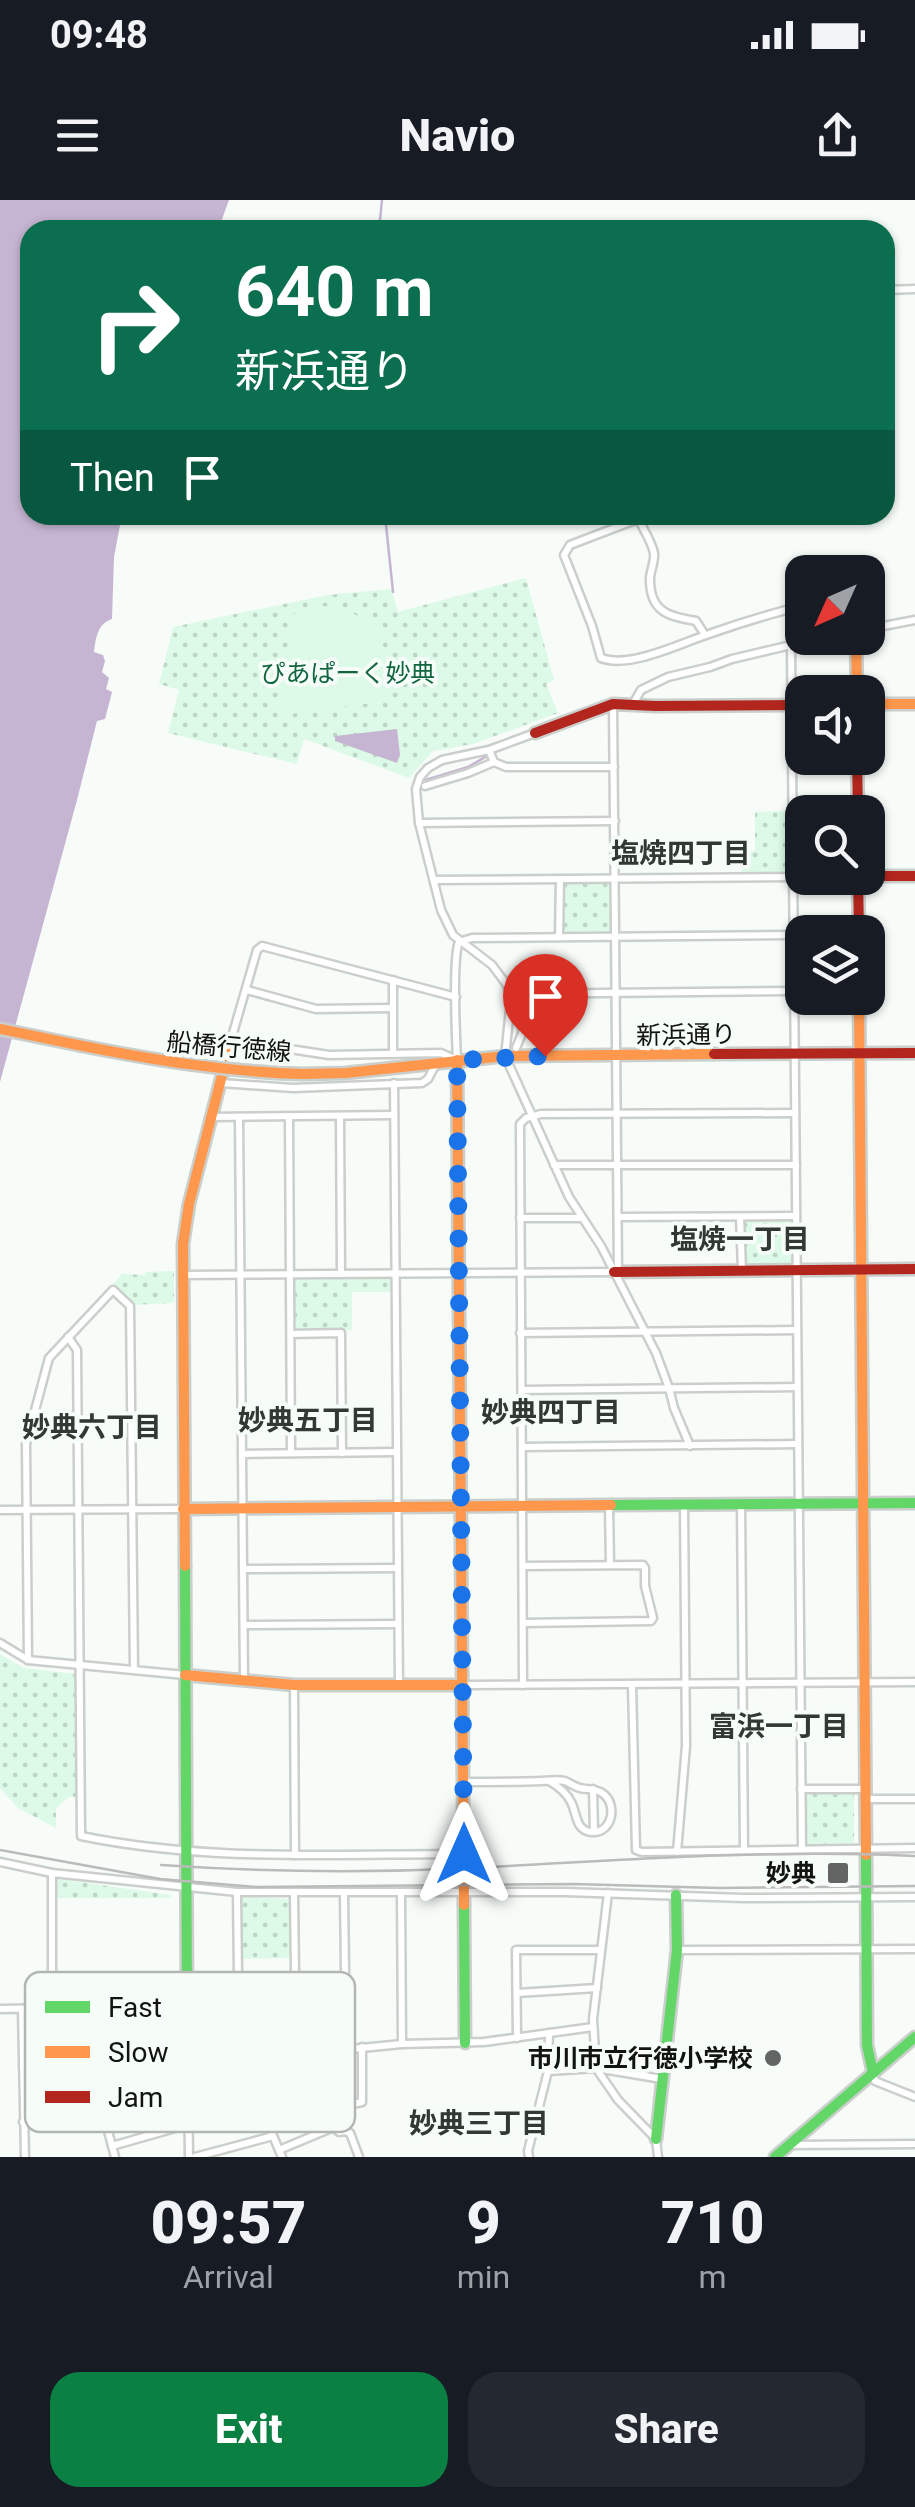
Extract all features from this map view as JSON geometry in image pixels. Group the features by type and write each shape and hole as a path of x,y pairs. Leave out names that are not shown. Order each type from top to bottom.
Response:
{"street":[{"path":"618,525 570,545 564,556 602,658 611,662 686,644 785,610"},
{"path":"641,525 654,554 651,594 660,610 668,616 696,621 705,635"},
{"path":"885,626 915,620"},
{"path":"633,704 641,690 668,676 785,646"},
{"path":"613,704 616,1272"},
{"path":"516,1048 524,1031 502,977 452,935 441,910 420,823 416,788 420,778 442,760 489,750 613,704 785,705"},
{"path":"885,704 915,704"},
{"path":"489,750 494,762 506,767 614,767"},
{"path":"425,786 494,762"},
{"path":"420,823 614,822"},
{"path":"885,876 915,876"},
{"path":"434,880 785,877"},
{"path":"560,879 560,936"},
{"path":"465,2043 456,948 472,938 785,935"},
{"path":"187,1972 182,1275 186,1220 232,1040 257,950 262,946 456,997"},
{"path":"393,980 394,1054"},
{"path":"247,990 316,1009 392,1008"},
{"path":"511,997 785,991"},
{"path":"511,997 505,1056 554,1166 616,1272 656,1354 690,1446"},
{"path":"794,1015 802,1849"},
{"path":"859,1015 867,2045 876,2081 915,2097"},
{"name":"船橋行徳線","path":"0,1029 230,1071 346,1073 457,1060"},
{"path":"232,1040 330,1054 442,1053 457,1060"},
{"name":"新浜通り","path":"457,1060 505,1056 915,1053"},
{"path":"221,1083 293,1088 426,1082 437,1062"},
{"path":"394,1083 398,1685"},
{"path":"523,1685 519,1130 523,1120 530,1116 796,1113"},
{"path":"289,1116 292,1453"},
{"path":"340,1116 341,1274"},
{"path":"212,1117 394,1116"},
{"path":"239,1118 244,1681"},
{"path":"554,1166 796,1165"},
{"path":"618,1218 796,1216"},
{"path":"740,1217 742,1270"},
{"path":"520,1218 582,1218"},
{"path":"182,1275 915,1269"},
{"path":"28,1660 26,1444 49,1358 113,1290 130,1306 134,1670"},
{"path":"520,1333 797,1330"},
{"path":"291,1334 341,1333 342,1453"},
{"path":"68,1338 77,1350 82,1836 186,1851 464,1854"},
{"path":"522,1390 797,1387"},
{"path":"522,1447 798,1444"},
{"path":"242,1454 396,1452"},
{"path":"0,1510 915,1503"},
{"path":"741,1504 744,1850"},
{"path":"610,1505 610,1565"},
{"path":"677,1852 686,1746 684,1505"},
{"path":"522,1566 642,1566 646,1568 645,1586 653,1618 651,1622 523,1623"},
{"path":"243,1568 398,1568"},
{"path":"244,1625 398,1624"},
{"path":"0,1644 28,1660 294,1685 915,1682"},
{"path":"632,1684 636,1850 915,1848"},
{"path":"294,1685 295,1855"},
{"path":"464,1782 561,1780 581,1789 601,1791 612,1812 607,1826 587,1831 577,1823 565,1792 548,1781"},
{"path":"574,1809 579,1798 591,1789"},
{"path":"591,1789 594,1832"},
{"path":"801,1790 915,1799"},
{"path":"0,1862 52,1873 237,1892 915,1897"},
{"path":"52,1873 52,1972"},
{"path":"237,1892 238,1972"},
{"path":"294,1893 295,1972"},
{"path":"344,1893 345,1972"},
{"path":"401,1893 402,2044"},
{"path":"608,1893 594,2027 596,2068 618,2100 656,2139"},
{"path":"658,2157 656,2139 677,1950 676,1895"},
{"path":"677,1950 915,1949"},
{"path":"517,2038 516,1950 601,1950"},
{"path":"517,1993 597,1988"},
{"path":"0,2009 22,2008 25,2157"},
{"path":"355,2048 465,2043 594,2027"},
{"path":"529,2157 548,2071 549,2034"},
{"path":"775,2157 915,2037"},
{"path":"355,2103 362,2102 362,2048"},
{"path":"548,2071 596,2068 662,2079"},
{"path":"108,2132 115,2157"},
{"path":"112,2146 161,2132"},
{"path":"190,2132 192,2157 273,2136"},
{"path":"271,2132 280,2153 325,2132"},
{"path":"346,2132 359,2157"},
{"path":"789,2145 915,2144"}],"green space":[{"name":"ぴあぱーく妙典","path":"526,578 554,680 546,684 558,713 473,744 433,751 409,778 304,739 297,764 168,733 179,690 159,684 173,627 328,595 391,589 398,612"},
{"path":"320,606 355,615 378,636 388,666 380,702 290,714 280,704 293,614"},
{"path":"785,811 785,872 742,872 741,851 755,851 755,812"},
{"path":"565,884 609,884 610,933 562,931"},
{"path":"745,1220 793,1223 790,1267 745,1267"},
{"path":"174,1271 174,1303 133,1305 113,1284 122,1274"},
{"path":"297,1278 391,1280 391,1292 352,1292 352,1330 294,1328"},
{"path":"0,1654 24,1668 76,1674 77,1797 69,1797 56,1808 56,1828 18,1808 0,1788"},
{"path":"854,1791 854,1843 805,1844 805,1794"},
{"path":"58,1879 171,1895 171,1898 55,1898"},
{"path":"244,1897 290,1902 291,1958 242,1959"}],"shaded area":[{"path":"0,200 229,200 222,220 20,220 20,525 120,525 114,557 112,619 100,628 94,652 103,655 102,672 109,678 106,689 112,692 105,719 97,721 0,1082"},
{"path":"397,729 397,763 335,741 335,736"}],"waterway":[{"path":"380,220 382,200"},
{"path":"386,525 393,592"},
{"path":"419,782 468,767 499,749"}],"railway":[{"path":"0,1850 160,1879 257,1887 915,1886"},
{"path":"161,1865 356,1871 749,1855 915,1856"}],"traffic: fast":[{"path":"611,1505 915,1503"},
{"path":"185,1566 187,1972"},
{"path":"866,1855 867,2045 873,2073"},
{"path":"656,2139 677,1950 676,1895"},
{"path":"464,1905 465,2043"},
{"path":"775,2157 915,2037"}],"traffic: slow":[{"path":"856,655 857,675"},
{"path":"885,704 915,704"},
{"path":"859,1015 866,1855"},
{"path":"0,1029 78,1045"},
{"path":"185,1566 183,1244 189,1204 231,1040"},
{"path":"78,1045 190,1064 303,1074"},
{"path":"303,1074 505,1056 714,1054"},
{"path":"457,1060 464,1905"},
{"path":"183,1509 611,1505"},
{"path":"185,1675 294,1685 463,1685"}],"traffic: jam":[{"path":"535,733 613,704 785,705"},
{"path":"857,775 858,795"},
{"path":"885,876 915,876"},
{"path":"858,895 859,915"},
{"path":"714,1054 915,1053"},
{"path":"614,1272 915,1269"}],"place":[{"name":"妙典","path":"838,1873"},
{"name":"市川市立行徳小学校","path":"773,2058"}],"district":[{"name":"塩焼四丁目","path":"681,853"},
{"name":"塩焼一丁目","path":"740,1239"},
{"name":"妙典四丁目","path":"551,1412"},
{"name":"妙典五丁目","path":"308,1420"},
{"name":"妙典六丁目","path":"92,1427"},
{"name":"富浜一丁目","path":"779,1726"},
{"name":"妙典三丁目","path":"479,2123"}],"route":[{"path":"464,1854 457,1060 545,1056"}]}
